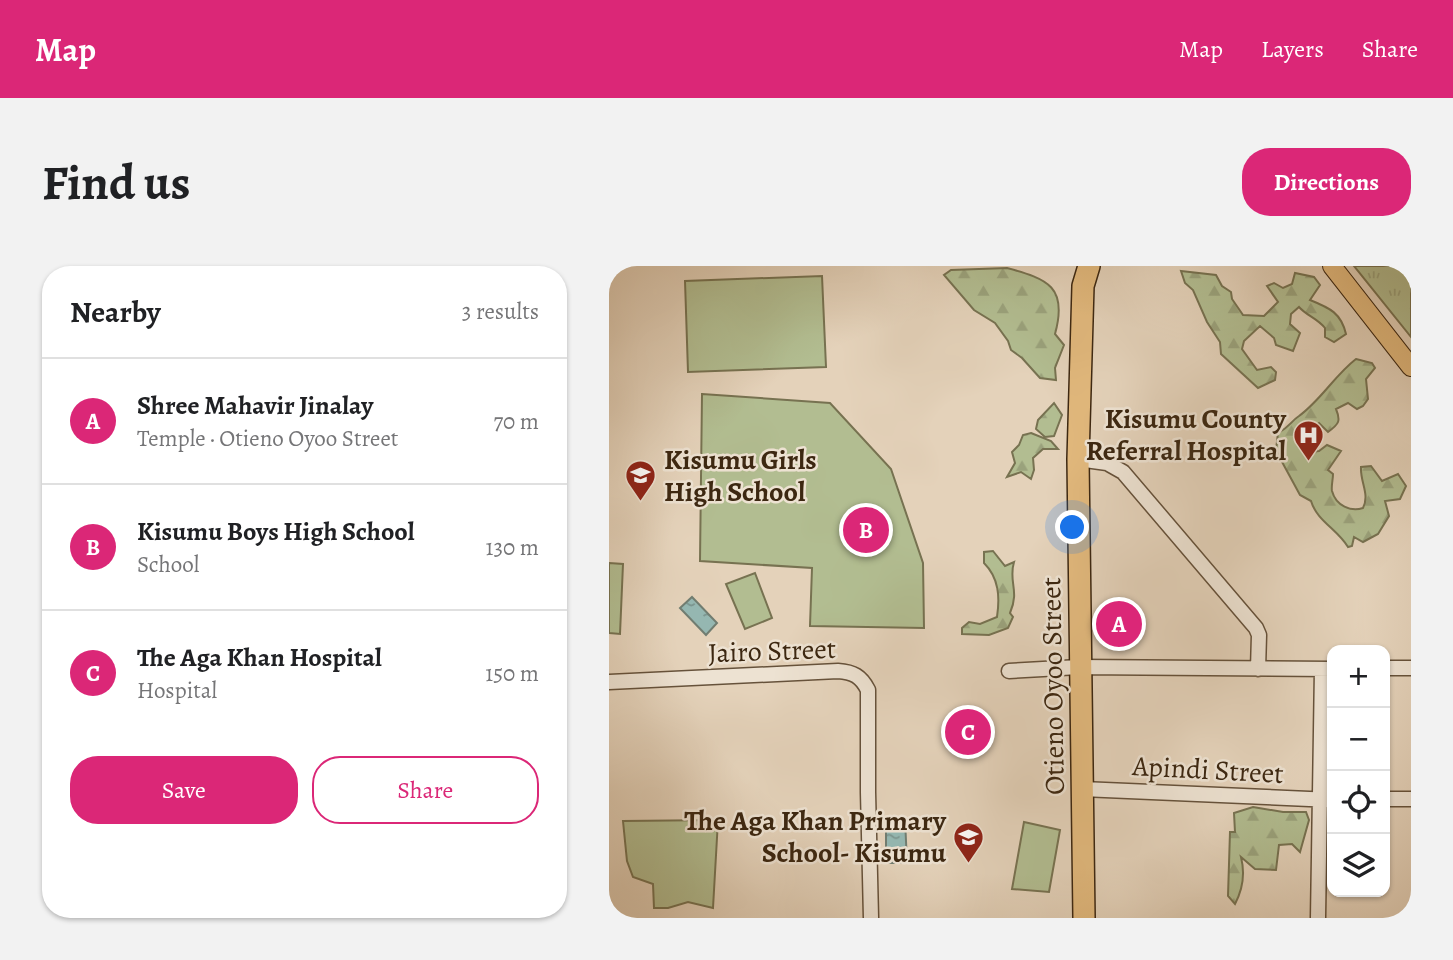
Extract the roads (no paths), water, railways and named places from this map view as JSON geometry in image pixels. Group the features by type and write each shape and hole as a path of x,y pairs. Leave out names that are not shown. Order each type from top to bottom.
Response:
{"highway":[{"name":"Otieno Oyoo Street","path":"1083,918 1078,459 1084,273"}],"main road":[{"path":"1332,266 1411,367"}],"street":[{"path":"1078,459 1107,463 1123,472 1256,628 1259,635 1258,669"},
{"path":"1009,671 1079,667 1327,669 1326,800 1318,918"},
{"path":"1390,668 1411,668"},
{"name":"Jairo Street","path":"609,682 838,671 850,672 859,677 868,690 867,792 871,918"},
{"name":"Apindi Street","path":"1082,789 1326,800"},
{"path":"1390,799 1411,799"}],"water":[{"path":"692,597 717,623 706,635 680,608"},
{"path":"886,819 905,819 907,863 886,863"}],"place":[{"name":"Kisumu County Referral Hospital","path":"1309,462"},
{"name":"Kisumu Girls High School","path":"641,503"},
{"name":"Kisumu Boys High School","path":"866,530"},
{"name":"Shree Mahavir Jinalay","path":"1119,624"},
{"name":"The Aga Khan Hospital","path":"968,732"},
{"name":"The Aga Khan Primary School- Kisumu","path":"969,864"}]}
